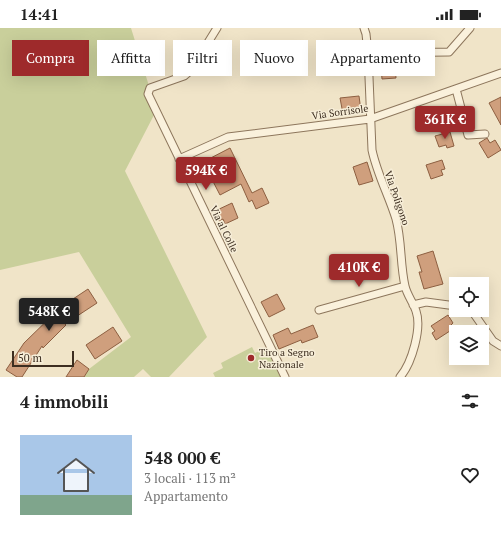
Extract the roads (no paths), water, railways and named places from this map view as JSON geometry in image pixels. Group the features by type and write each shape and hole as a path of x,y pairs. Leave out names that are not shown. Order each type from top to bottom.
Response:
{"street":[{"name":"Via al Colle","path":"217,28 191,70 184,76 150,88 148,94 285,377"},
{"name":"Via Poligono","path":"364,28 367,40"},
{"path":"435,52 449,52 470,28"},
{"name":"Via Sorrisole","path":"180,159 228,137 370,119 501,73"},
{"name":"Via Poligono","path":"369,76 372,150 375,165 396,219 401,242 405,286 417,316 417,331 414,351 400,377"},
{"path":"456,89 468,135 485,134"},
{"path":"319,310 405,286"},
{"path":"413,305 426,302 449,305"},
{"path":"476,317 493,341 501,346"}],"place":[{"name":"Tiro a Segno Nazionale","path":"251,358"}]}
